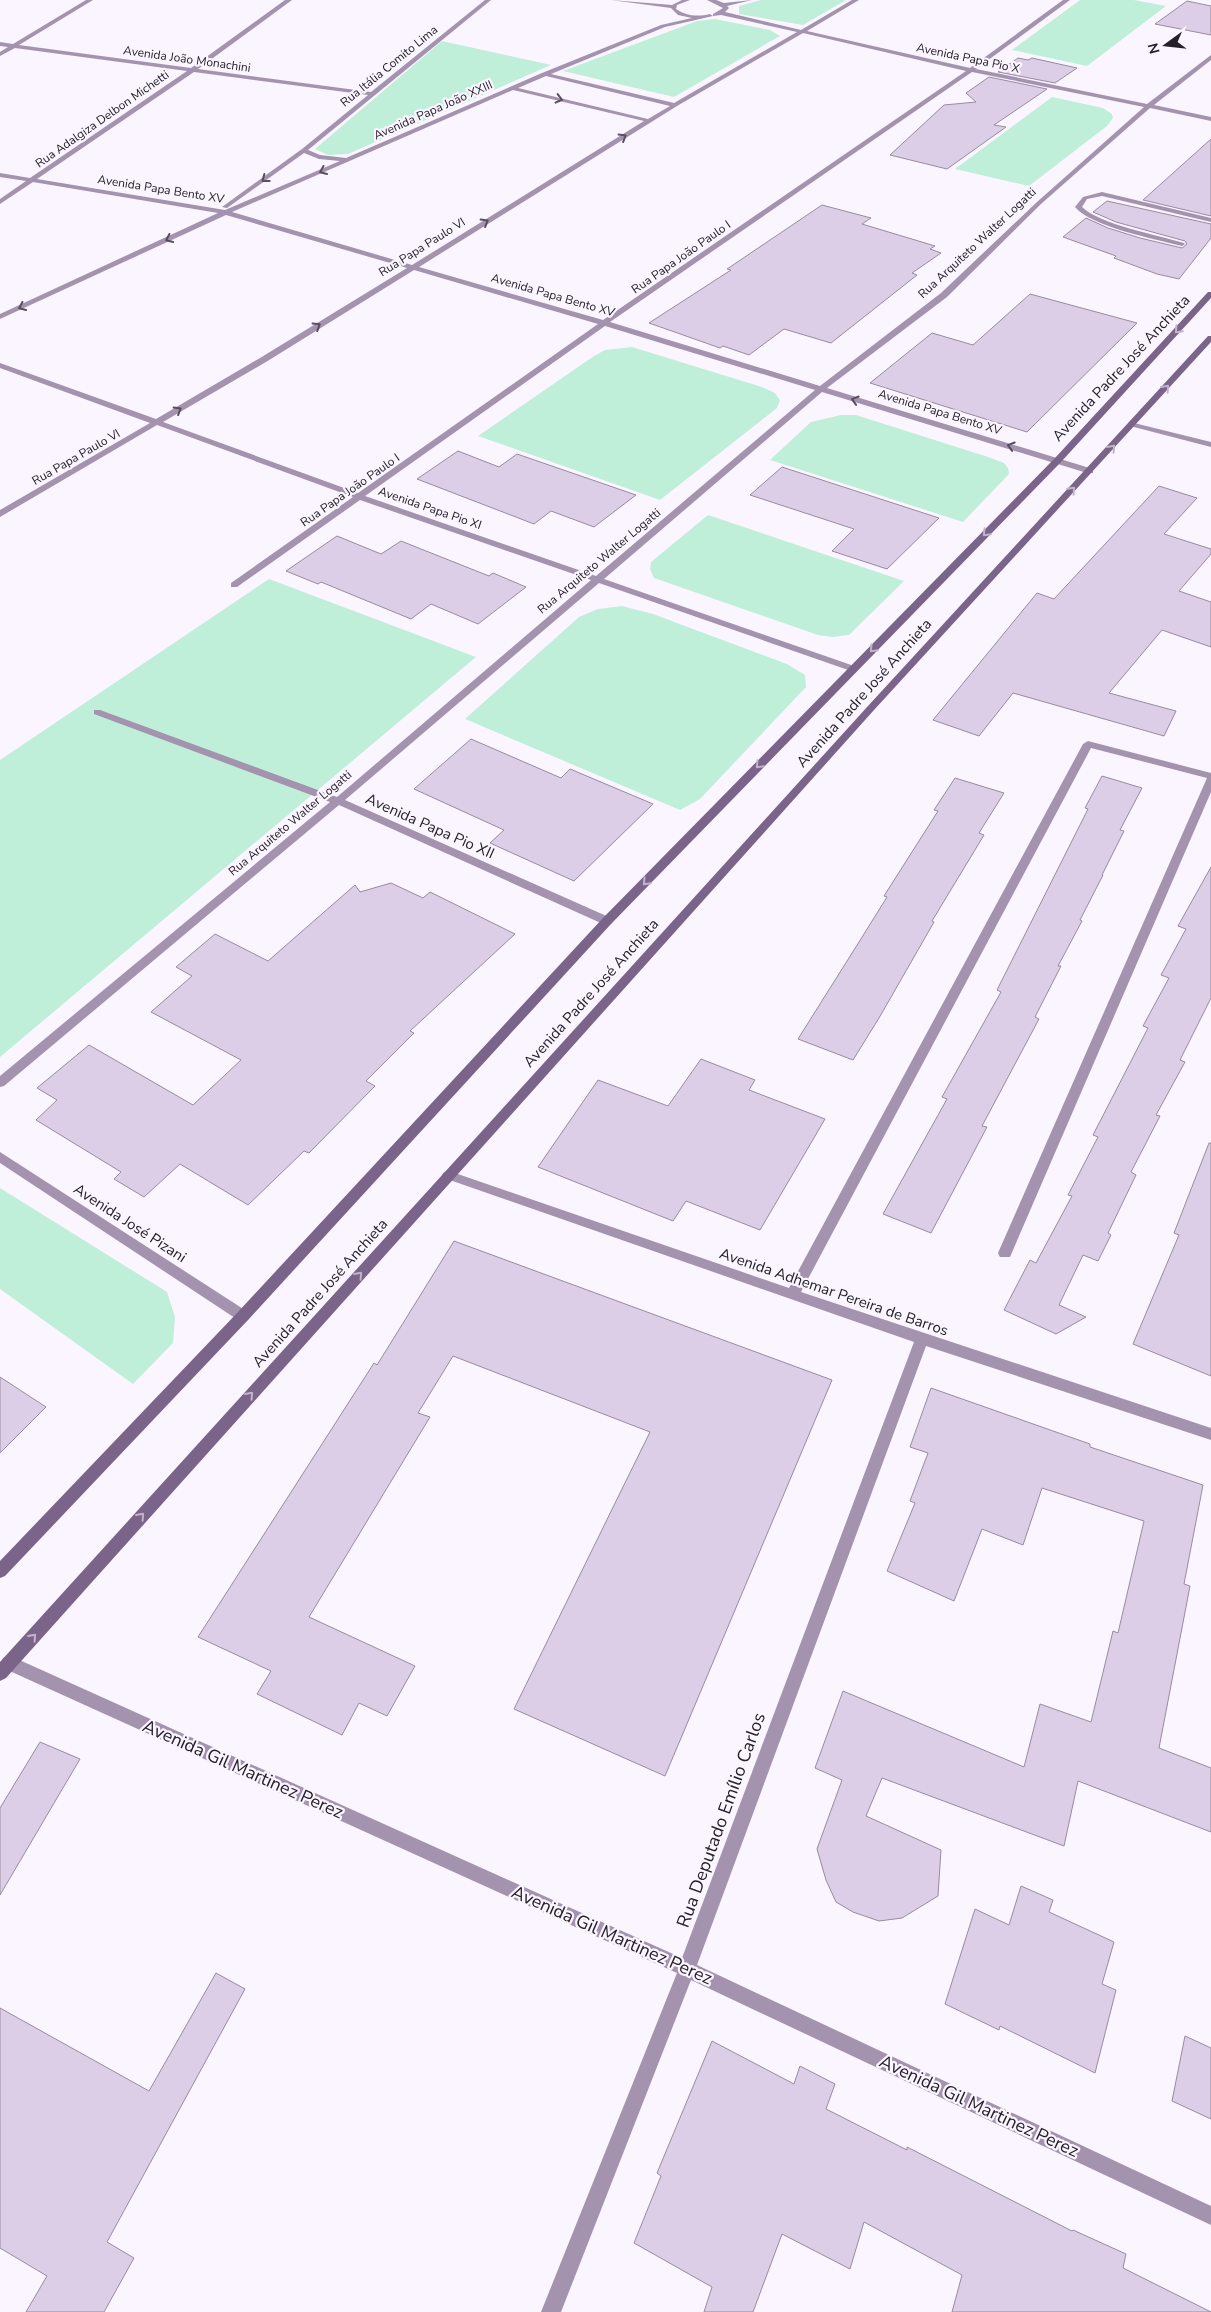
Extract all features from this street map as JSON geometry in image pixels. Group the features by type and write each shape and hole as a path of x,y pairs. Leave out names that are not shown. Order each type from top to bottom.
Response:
{"main road":[{"name":"Avenida Padre José Anchieta","path":"0,1571 243,1316 607,921 1058,460 1211,294"},
{"name":"Avenida Padre José Anchieta","path":"4,1668 864,715 1211,338"}],"street":[{"path":"0,54 90,0"},
{"name":"Rua Adalgiza Delbon Michetti","path":"0,202 191,71 290,0"},
{"name":"Rua Itália Comito Lima","path":"220,211 304,150 488,0"},
{"path":"614,0 674,9 686,16 710,16 721,13 726,8 724,5"},
{"path":"664,26 674,9 687,0"},
{"path":"710,0 724,5 749,0"},
{"name":"Rua Papa Paulo VI","path":"0,514 263,360 411,266 675,105 856,0"},
{"name":"Rua Papa João Paulo I","path":"234,585 604,323 971,70 1067,0"},
{"name":"Avenida Papa Pio X","path":"721,13 971,70 1211,119"},
{"name":"Avenida Papa João XXIII","path":"0,317 213,218 544,74 664,26 710,16"},
{"name":"Avenida João Monachini","path":"0,44 372,94"},
{"name":"Rua Arquiteto Walter Logatti","path":"0,1082 338,801 821,389 944,295 1039,204 1149,106 1211,57"},
{"path":"544,74 675,105"},
{"path":"512,88 650,121"},
{"path":"304,150 319,158 350,159"},
{"name":"Avenida Papa Bento XV","path":"0,175 228,212 604,323 1090,471"},
{"path":"1182,244 1093,219 1080,211 1078,207 1085,198 1102,194 1211,220"},
{"name":"Avenida Papa João XXIII","path":"213,218 220,211"},
{"name":"Avenida Papa Pio XI","path":"0,365 360,497 854,669"},
{"path":"1133,424 1211,445"},
{"name":"Avenida Papa Pio XII","path":"97,712 338,801 607,921"},
{"path":"792,1295 1088,744 1211,776"},
{"path":"1005,1253 1211,780"},
{"name":"Avenida José Pizani","path":"0,1156 243,1316"},
{"name":"Avenida Adhemar Pereira de Barros","path":"448,1175 792,1295 1211,1434"},
{"name":"Rua Deputado Emílio Carlos","path":"550,2312 687,1969 922,1339"},
{"name":"Avenida Gil Martinez Perez","path":"4,1668 687,1969 1211,2216"}],"green space":[{"path":"761,0 846,0 803,25 739,14 739,6"},
{"path":"1080,0 1134,0 1166,6 1087,66 1012,50"},
{"path":"715,19 770,30 780,36 674,97 563,71 697,21"},
{"path":"442,41 551,65 348,154 328,155 315,149"},
{"path":"1052,97 1103,108 1112,114 1113,118 1107,126 1029,186 955,169"},
{"path":"632,347 762,387 775,393 780,400 777,408 660,500 478,436 594,356 605,350"},
{"path":"841,415 856,415 988,457 1004,463 1008,468 1009,474 963,522 770,460 811,422"},
{"path":"708,515 904,581 849,635 833,637 818,635 654,578 650,569 651,562"},
{"path":"269,579 476,657 0,1057 0,760"},
{"path":"622,606 653,614 787,664 805,675 806,687 700,799 680,810 465,719 579,617 598,609"},
{"path":"0,1188 167,1292 175,1317 173,1343 133,1384 0,1289"}],"building":[{"path":"1187,1 1211,6 1211,35 1155,24"},
{"path":"1018,58 1028,60 1032,58 1077,68 1055,83 998,72"},
{"path":"989,77 1047,89 994,125 1006,127 947,169 890,155 944,105 976,102 966,93"},
{"path":"1211,139 1211,216 1143,200"},
{"path":"1107,201 1211,224 1211,238 1179,279 1157,274 1114,258 1116,256 1063,237 1086,218 1108,228 1140,238 1182,248 1187,244 1185,241 1116,222 1093,212"},
{"path":"822,205 871,218 862,224 935,246 930,249 941,253 912,273 917,275 831,343 784,329 749,355 723,346 720,348 649,323 731,270 727,269"},
{"path":"1030,294 1137,323 1027,432 870,383 932,333 973,345"},
{"path":"458,451 499,467 517,454 636,495 594,527 551,511 534,524 417,479"},
{"path":"782,467 939,518 887,569 832,551 854,529 750,495"},
{"path":"1159,486 1197,498 1164,534 1211,549 1211,554 1179,591 1211,602 1211,647 1162,630 1109,693 1176,711 1164,736 1013,693 979,736 933,720 1037,593 1054,599"},
{"path":"337,536 381,554 401,541 489,576 493,573 526,587 478,624 431,604 411,619 321,582 318,584 286,571"},
{"path":"471,739 561,778 570,769 653,804 574,881 490,843 504,830 414,789"},
{"path":"1102,776 1142,788 1120,830 1124,831 1035,1017 1039,1019 982,1126 987,1127 931,1233 883,1214 947,1099 942,1097 1001,992 997,990 1088,809 1085,808"},
{"path":"955,778 1004,793 979,833 984,835 932,921 934,922 879,1018 853,1060 798,1039 887,897 884,896 938,811 934,810"},
{"path":"1211,867 1211,998 1180,1060 1185,1062 1156,1115 1160,1116 1131,1172 1136,1175 1108,1233 1111,1235 1098,1261 1083,1255 1059,1305 1086,1317 1056,1334 1004,1310 1030,1260 1036,1263 1072,1196 1068,1195 1098,1137 1093,1135 1148,1028 1143,1026 1169,978 1161,975 1186,929 1178,926"},
{"path":"391,883 423,898 430,892 515,934 410,1031 414,1033 366,1081 375,1086 309,1153 304,1151 248,1205 180,1164 144,1197 114,1179 121,1172 36,1120 57,1100 37,1088 89,1045 193,1105 241,1060 151,1012 192,976 176,967 215,934 268,961 355,885 360,892"},
{"path":"701,1059 755,1080 749,1090 825,1119 760,1230 686,1201 673,1221 538,1167 598,1080 668,1106"},
{"path":"1209,1143 1211,1143 1211,1376 1133,1344 1179,1235 1174,1233"},
{"path":"454,1241 832,1380 665,1776 514,1709 650,1432 453,1356 418,1413 430,1417 309,1617 415,1666 387,1716 359,1703 342,1735 257,1694 271,1671 198,1637 374,1363 377,1365"},
{"path":"0,1377 46,1407 0,1453"},
{"path":"931,1388 1090,1444 1090,1447 1203,1485 1184,1584 1190,1586 1159,1748 1211,1768 1211,1832 1078,1781 1064,1846 882,1778 866,1816 941,1850 938,1896 902,1918 879,1921 853,1912 836,1902 826,1880 817,1849 842,1780 815,1768 843,1691 1024,1767 1040,1704 1091,1722 1113,1631 1118,1633 1144,1521 1042,1488 1023,1545 982,1529 954,1601 887,1571 915,1503 910,1501 928,1453 910,1447"},
{"path":"40,1742 80,1759 0,1895 0,1808"},
{"path":"1021,1886 1053,1900 1049,1912 1114,1942 1102,1984 1116,1990 1095,2073 1000,2026 999,2030 945,2004 975,1909 1009,1925"},
{"path":"216,1973 245,1989 107,2242 134,2258 104,2312 26,2312 47,2276 0,2248 0,2008 149,2091"},
{"path":"1185,2036 1211,2048 1211,2119 1172,2101"},
{"path":"712,2041 794,2084 800,2066 835,2084 826,2109 907,2150 907,2147 1072,2231 1126,2254 1123,2268 1211,2312 952,2312 962,2275 864,2222 850,2269 782,2234 753,2312 704,2312 712,2287 634,2243 661,2176 657,2173"}]}
